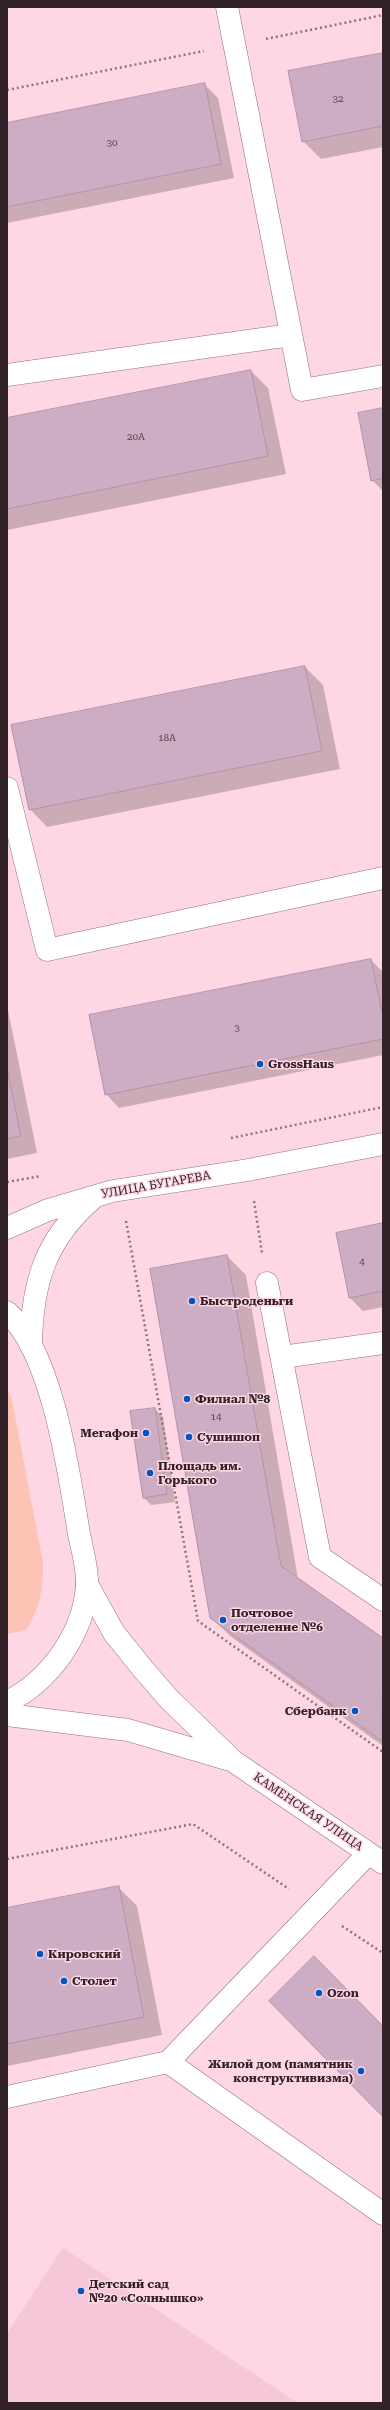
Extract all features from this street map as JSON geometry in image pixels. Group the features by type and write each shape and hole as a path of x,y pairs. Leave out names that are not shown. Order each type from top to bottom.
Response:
{"street":[{"path":"227,7 302,390 383,376"},
{"path":"7,375 291,335"},
{"path":"7,788 47,950 383,878"},
{"name":"УЛИЦА БУГАРЕВА","path":"31,1344 32,1313 36,1285 48,1252 64,1226 96,1196 120,1190 248,1170 383,1144"},
{"path":"7,1228 48,1210 96,1196"},
{"path":"267,1283 320,1557 383,1600"},
{"path":"7,1312 31,1344 46,1378 70,1477 87,1584 114,1633 168,1698 233,1761"},
{"path":"282,1357 383,1344"},
{"path":"7,1702 20,1696 49,1672 68,1646 81,1613 87,1584"},
{"path":"7,1714 128,1730 233,1761"},
{"name":"КАМЕНСКАЯ УЛИЦА","path":"233,1761 376,1858"},
{"path":"7,2096 168,2062 316,1908 376,1858"},
{"path":"168,2062 383,2214"}],"path":[{"path":"7,90 383,16"},
{"path":"248,1170 267,1283"},
{"path":"125,1217 198,1622 383,1752"},
{"path":"7,1859 193,1824 383,1953"}],"shaded area":[{"path":"7,1387 12,1400 43,1563 40,1598 31,1622 26,1630 7,1634"},
{"name":"Детский сад №20 «Солнышко»","path":"63,2248 298,2403 7,2403 7,2333"}],"building":[{"path":"383,53 383,126 302,142 288,71"},
{"path":"205,83 221,164 7,207 7,123"},
{"path":"251,370 268,456 7,509 7,418"},
{"path":"383,408 383,478 371,481 358,413"},
{"path":"305,666 322,751 29,810 11,725"},
{"path":"371,959 383,1017 383,1039 105,1095 89,1015"},
{"path":"7,1068 21,1136 7,1139"},
{"path":"383,1223 383,1291 349,1298 336,1233"},
{"path":"227,1255 281,1566 383,1638 382,1741 210,1618 150,1269"},
{"path":"155,1408 167,1494 143,1498 130,1411"},
{"path":"119,1886 144,2017 7,2044 7,1908"},
{"name":"Жилой дом (памятник конструктивизма)","path":"314,1956 383,2026 383,2117 269,2001"}],"place":[{"name":"GrossHaus","path":"260,1064"},
{"name":"Быстроденьги","path":"192,1301"},
{"name":"Филиал №8","path":"187,1399"},
{"name":"Мегафон","path":"146,1433"},
{"name":"Сушишоп","path":"189,1437"},
{"name":"Площадь им. Горького","path":"150,1473"},
{"name":"Почтовое отделение №6","path":"223,1620"},
{"name":"Сбербанк","path":"355,1711"},
{"name":"Кировский","path":"40,1954"},
{"name":"Столет","path":"64,1981"},
{"name":"Ozon","path":"319,1993"},
{"name":"Жилой дом (памятник конструктивизма)","path":"361,2071"},
{"name":"Детский сад №20 «Солнышко»","path":"81,2291"}]}
